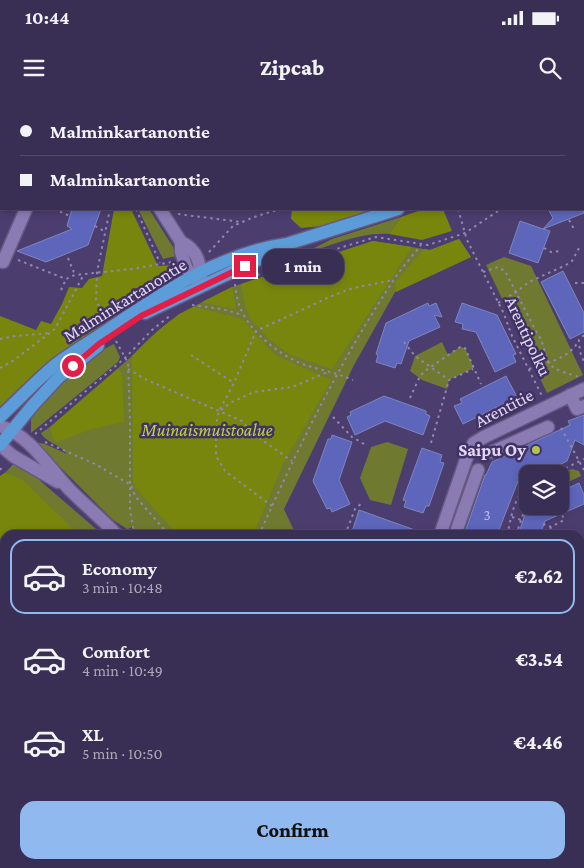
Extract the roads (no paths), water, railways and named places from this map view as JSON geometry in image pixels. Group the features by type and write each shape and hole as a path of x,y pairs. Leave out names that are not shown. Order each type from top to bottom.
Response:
{"main road":[{"name":"Malminkartanontie","path":"0,418 56,365 136,311 196,274 271,246 287,244 395,210"},
{"name":"Malminkartanontie","path":"0,445 59,377 99,344 141,316 273,253 287,244"}],"street":[{"path":"0,260 3,262 26,210"},
{"path":"161,210 181,242 190,246 197,256 196,274 202,286"},
{"name":"Arentitie","path":"442,530 469,451 474,443 584,389"},
{"path":"570,396 577,409 584,406"},
{"path":"0,426 13,430 69,489 112,530"},
{"path":"485,461 554,427"},
{"path":"457,530 485,461 484,437"},
{"path":"0,445 13,456 69,489"}],"place":[{"name":"Saipu Oy","path":"536,450"}],"park label":[{"name":"Muinaismuistoalue","path":"207,430"}]}
